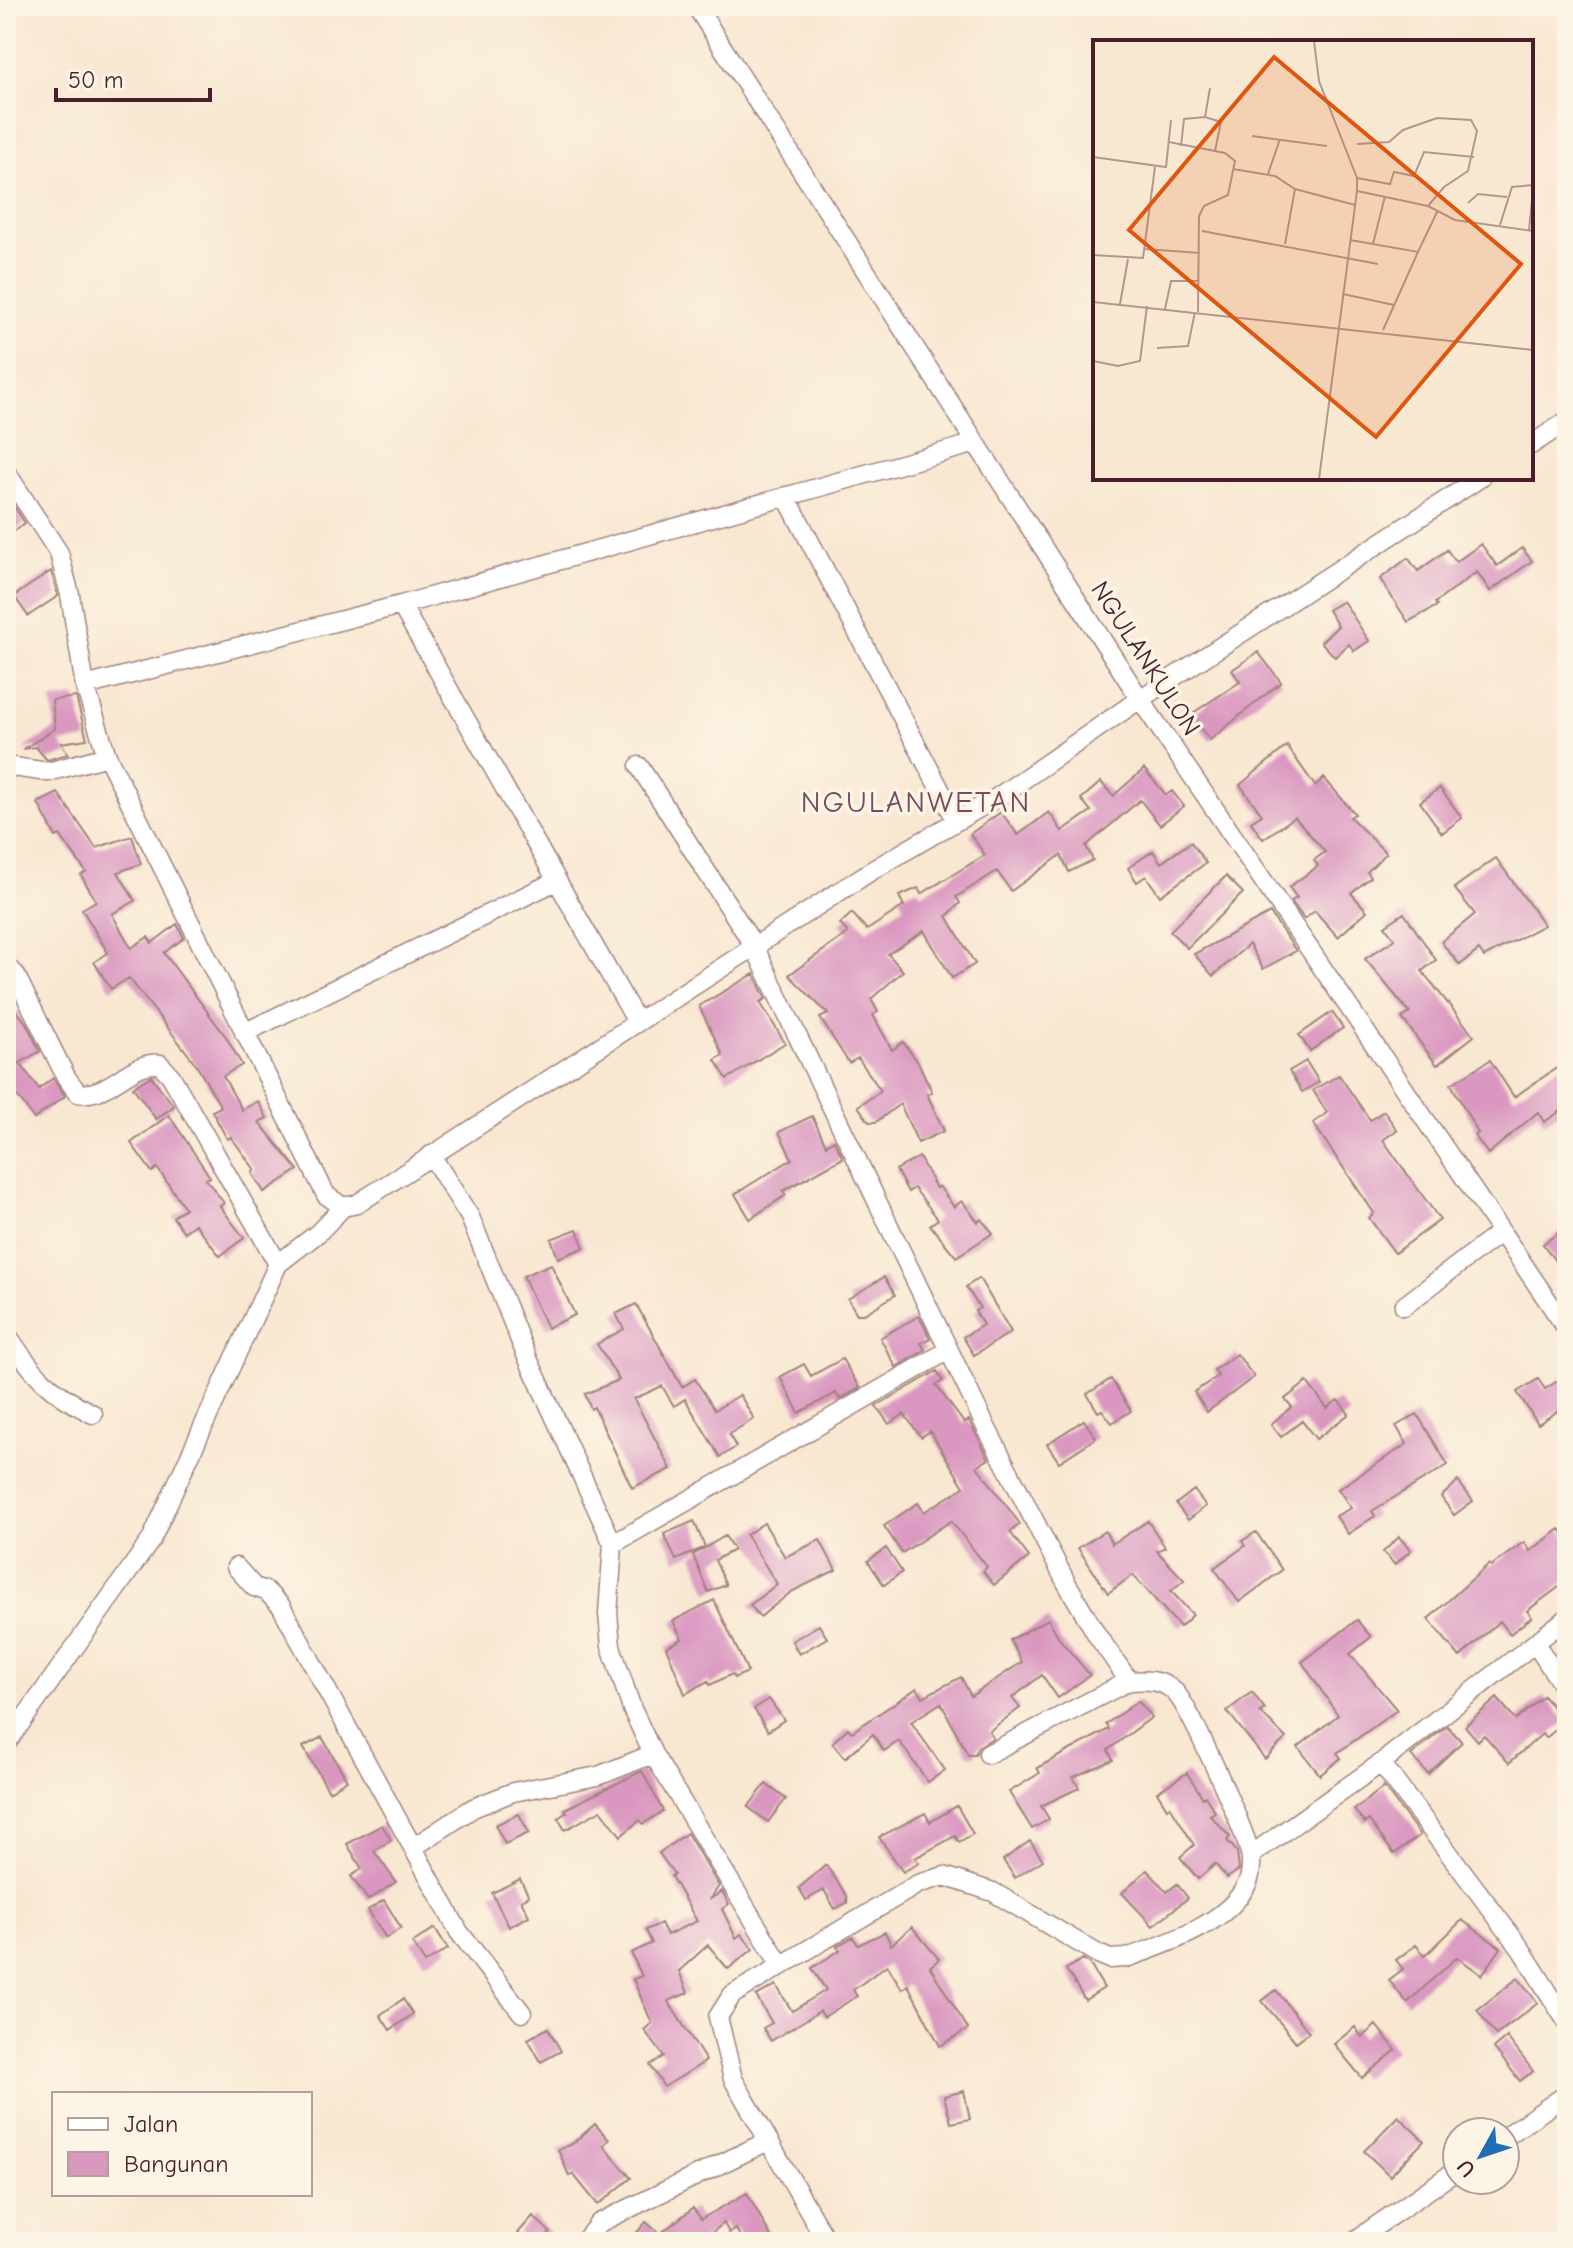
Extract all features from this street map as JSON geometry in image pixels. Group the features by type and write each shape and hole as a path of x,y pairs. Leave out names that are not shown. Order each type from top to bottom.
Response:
{"street":[{"name":"NGULANKULON","path":"696,6 1140,699 1567,1329"},
{"path":"1533,444 1567,421"},
{"path":"85,686 401,605 976,443"},
{"path":"6,472 59,553 70,595 85,686 107,756 326,1195 343,1207"},
{"path":"6,1744 151,1540 278,1264 318,1233 343,1207 357,1204 754,946 998,797 1140,699 1477,480"},
{"path":"786,496 956,820"},
{"path":"401,605 637,1022"},
{"path":"6,766 48,772 107,756"},
{"path":"639,766 754,946 949,1350 1066,1582 1129,1681"},
{"path":"244,1033 556,881"},
{"path":"6,967 15,974 66,1077 78,1093 100,1092 149,1063 160,1064 171,1076 278,1264"},
{"path":"431,1155 470,1217 524,1350 613,1544 608,1614 611,1646 632,1709 653,1754 780,1964"},
{"path":"1404,1306 1501,1232"},
{"path":"6,1333 25,1362 57,1395 93,1414"},
{"path":"613,1544 949,1350"},
{"path":"236,1567 254,1587 266,1591 281,1606 459,1932 522,2013"},
{"path":"1251,1855 1381,1763 1567,1618"},
{"path":"1535,1643 1567,1692"},
{"path":"827,2242 766,2142 733,2079 718,2017 732,1995 918,1884 944,1876 993,1892 1110,1959 1126,1958 1214,1918 1239,1897 1250,1880 1251,1855 1198,1736 1175,1692 1155,1680 1129,1681 988,1754"},
{"path":"414,1847 473,1808 513,1792 598,1776 653,1754"},
{"path":"1381,1763 1521,1949 1567,2022"},
{"path":"1521,2126 1567,2094"},
{"path":"584,2242 599,2223 766,2142"},
{"path":"1353,2242 1441,2181"}],"building":[{"path":"6,494 25,523 6,537"},
{"path":"1481,544 1497,566 1522,548 1532,561 1490,591 1477,572 1435,603 1437,606 1408,622 1380,579 1408,558 1418,571 1447,550 1456,562"},
{"path":"51,571 58,596 28,616 14,596"},
{"path":"1343,601 1369,641 1354,651 1349,644 1335,657 1321,642 1338,626 1328,610"},
{"path":"1258,652 1281,682 1210,740 1190,715 1240,682 1232,670"},
{"path":"76,697 87,739 61,743 68,754 47,760 36,747 23,749 55,729 52,700"},
{"path":"1287,746 1315,786 1324,778 1355,814 1350,817 1386,853 1367,872 1371,877 1351,893 1367,911 1338,937 1315,911 1304,919 1291,901 1297,898 1289,887 1318,866 1314,860 1325,852 1295,817 1263,839 1251,822 1262,815 1240,785"},
{"path":"1144,769 1166,795 1172,791 1184,806 1160,825 1140,800 1086,846 1093,860 1069,872 1061,855 1011,891 997,871 956,897 960,903 947,916 975,964 952,978 924,931 888,954 903,971 871,999 878,1012 873,1015 892,1050 903,1042 919,1064 932,1092 927,1094 944,1131 918,1143 900,1104 876,1122 869,1122 858,1106 881,1091 858,1058 849,1063 820,1018 828,1014 789,975 848,933 840,924 852,913 867,930 904,906 899,896 918,888 921,894 985,855 970,834 1001,812 1018,835 1049,812 1062,831 1091,811 1081,799 1101,782 1113,796"},
{"path":"1440,788 1462,818 1442,833 1420,802"},
{"path":"58,793 96,848 132,836 141,864 118,872 135,901 112,914 131,948 148,937 152,943 177,924 184,938 164,953 226,1037 242,1065 223,1076 242,1110 258,1101 267,1118 259,1122 298,1170 264,1192 252,1173 255,1170 231,1137 227,1139 212,1111 221,1107 195,1063 129,978 111,989 94,962 108,953 82,909 96,901 81,875 86,872 60,835 56,837 38,803"},
{"path":"1191,842 1206,863 1160,896 1146,876 1137,882 1128,868 1153,851 1161,863"},
{"path":"1496,858 1544,925 1484,957 1479,950 1460,965 1441,942 1475,914 1454,888"},
{"path":"1226,876 1243,893 1187,948 1170,931"},
{"path":"1270,913 1296,951 1263,969 1249,944 1213,976 1194,954"},
{"path":"1404,913 1436,960 1422,971 1474,1036 1437,1065 1402,1018 1410,1013 1365,959 1395,939 1385,926"},
{"path":"754,974 766,999 760,1002 785,1043 727,1079 715,1060 723,1055 699,1006"},
{"path":"6,997 26,1023 40,1051 20,1063 39,1089 53,1078 65,1096 34,1119 6,1080"},
{"path":"1332,1012 1343,1028 1310,1051 1299,1035"},
{"path":"1490,1060 1514,1097 1567,1061 1567,1107 1544,1122 1538,1112 1488,1154 1475,1136 1478,1133 1451,1084"},
{"path":"1306,1061 1319,1082 1302,1092 1289,1071"},
{"path":"1339,1075 1370,1120 1384,1111 1397,1130 1383,1140 1440,1220 1395,1253 1369,1218 1374,1213 1313,1123 1327,1113 1313,1090"},
{"path":"151,1076 174,1106 156,1119 133,1087"},
{"path":"169,1115 210,1177 206,1179 224,1203 220,1206 244,1238 220,1256 195,1224 184,1232 173,1217 185,1208 157,1168 152,1172 131,1143"},
{"path":"812,1116 826,1145 834,1140 843,1158 783,1191 786,1195 750,1219 735,1194 792,1159 779,1132"},
{"path":"919,1157 936,1188 939,1186 954,1207 962,1201 978,1222 981,1219 993,1233 956,1257 930,1225 938,1219 914,1188 908,1192 896,1170"},
{"path":"1567,1227 1567,1278 1543,1244"},
{"path":"577,1229 584,1248 558,1258 551,1239"},
{"path":"551,1264 575,1315 547,1328 523,1276"},
{"path":"884,1277 895,1295 864,1314 857,1314 848,1299"},
{"path":"979,1278 1011,1332 974,1355 963,1337 983,1325 975,1311 980,1308 966,1287"},
{"path":"636,1304 682,1387 695,1379 715,1410 740,1395 754,1419 729,1434 736,1447 720,1457 685,1399 674,1406 662,1386 634,1399 671,1469 632,1488 585,1394 619,1380 597,1344 624,1329 616,1314"},
{"path":"919,1316 930,1338 921,1343 925,1350 896,1367 880,1338"},
{"path":"1237,1354 1254,1377 1207,1412 1194,1392 1218,1376 1214,1370"},
{"path":"842,1359 860,1388 840,1399 836,1393 799,1413 780,1377 804,1364 811,1376"},
{"path":"937,1371 943,1381 936,1385 964,1423 969,1420 989,1459 977,1466 1020,1524 1010,1532 1029,1557 994,1585 983,1571 987,1567 951,1521 902,1553 884,1526 918,1503 924,1512 964,1487 930,1431 921,1437 904,1414 889,1424 876,1406"},
{"path":"1567,1375 1567,1405 1538,1424 1517,1392 1538,1379 1545,1389"},
{"path":"1111,1379 1131,1411 1112,1423 1102,1410 1098,1412 1087,1394"},
{"path":"1307,1382 1327,1408 1338,1400 1349,1414 1316,1439 1302,1421 1281,1437 1271,1424 1292,1407 1285,1399"},
{"path":"1417,1414 1448,1465 1372,1511 1375,1516 1348,1534 1336,1516 1351,1508 1338,1489 1407,1444 1396,1426"},
{"path":"1084,1420 1096,1438 1059,1462 1047,1444"},
{"path":"1458,1481 1473,1501 1454,1515 1441,1497"},
{"path":"1194,1490 1206,1506 1188,1520 1176,1504"},
{"path":"694,1521 705,1547 676,1560 664,1534"},
{"path":"1148,1521 1165,1547 1157,1551 1184,1580 1171,1591 1193,1615 1180,1627 1133,1575 1108,1593 1078,1548 1105,1531 1112,1544"},
{"path":"764,1523 785,1557 820,1540 836,1570 791,1592 760,1617 750,1605 777,1584 746,1535"},
{"path":"1560,1529 1567,1539 1567,1581 1527,1611 1532,1617 1510,1634 1500,1621 1460,1657 1428,1619 1489,1564 1491,1566 1524,1542 1530,1551"},
{"path":"1256,1532 1282,1570 1239,1602 1214,1568 1245,1546 1242,1541"},
{"path":"725,1536 734,1550 715,1560 726,1585 708,1592 693,1555"},
{"path":"1399,1537 1411,1550 1395,1565 1383,1552"},
{"path":"886,1548 902,1572 884,1585 868,1561"},
{"path":"714,1600 748,1672 734,1678 732,1674 710,1685 708,1681 685,1694 666,1647 682,1639 673,1621"},
{"path":"1048,1619 1061,1641 1090,1675 1058,1698 1042,1675 1012,1698 1020,1708 989,1731 993,1738 978,1747 975,1755 968,1755 941,1703 911,1722 945,1770 928,1782 899,1741 884,1751 873,1734 845,1758 832,1743 848,1728 852,1732 917,1688 923,1697 961,1677 971,1696 1022,1662 1010,1640"},
{"path":"1357,1620 1371,1637 1350,1654 1397,1710 1337,1753 1341,1758 1320,1775 1298,1747 1338,1715 1302,1662"},
{"path":"819,1625 827,1638 799,1654 792,1641"},
{"path":"1252,1692 1265,1709 1260,1712 1286,1738 1265,1759 1227,1711"},
{"path":"1543,1696 1566,1721 1546,1738 1542,1734 1509,1763 1484,1735 1478,1741 1465,1726 1497,1698 1516,1720"},
{"path":"769,1699 784,1720 768,1731 754,1709"},
{"path":"1138,1701 1152,1717 1108,1750 1113,1760 1073,1777 1079,1788 1041,1806 1049,1819 1032,1829 1009,1792 1040,1773 1037,1768 1109,1729 1106,1724"},
{"path":"1447,1726 1462,1742 1428,1774 1411,1755"},
{"path":"322,1737 347,1780 329,1791 303,1747"},
{"path":"642,1771 663,1811 643,1824 640,1820 621,1836 601,1810 565,1830 558,1818 567,1812 565,1809"},
{"path":"1187,1773 1215,1812 1210,1815 1230,1837 1227,1840 1237,1852 1239,1870 1227,1878 1215,1864 1198,1879 1180,1857 1194,1845 1170,1806 1167,1808 1157,1792"},
{"path":"766,1784 786,1799 768,1822 748,1807"},
{"path":"1384,1787 1420,1835 1394,1854 1369,1820 1365,1823 1354,1810"},
{"path":"957,1806 973,1834 959,1842 955,1836 915,1858 919,1863 903,1872 879,1837 925,1813 930,1822"},
{"path":"519,1814 529,1833 505,1844 495,1825"},
{"path":"382,1825 391,1840 374,1851 396,1882 368,1900 351,1876 362,1869 347,1844"},
{"path":"687,1833 719,1886 709,1900 722,1891 729,1904 722,1909 736,1938 741,1934 753,1949 728,1969 708,1945 679,1971 688,1993 668,2001 706,2061 664,2087 650,2065 664,2056 644,2030 652,2023 633,1979 642,1976 631,1953 652,1943 646,1930 661,1923 667,1935 697,1921 671,1876 674,1874 659,1853"},
{"path":"1030,1841 1043,1860 1015,1878 1003,1860"},
{"path":"826,1865 847,1896 847,1903 835,1909 824,1890 806,1900 799,1888"},
{"path":"1147,1870 1167,1892 1177,1884 1188,1898 1153,1926 1122,1893"},
{"path":"520,1879 529,1896 521,1900 529,1916 509,1927 492,1893"},
{"path":"384,1900 401,1928 386,1938 368,1910"},
{"path":"1462,1920 1501,1948 1482,1975 1457,1957 1407,2003 1389,1980 1403,1969 1396,1960 1416,1945 1425,1956"},
{"path":"912,1927 939,1959 930,1967 968,2029 940,2046 908,1985 902,1989 887,1965 853,1990 857,1996 824,2017 820,2011 771,2041 763,2028 772,2023 756,1996 776,1985 792,2011 826,1990 812,1968 840,1950 837,1946 853,1937 858,1945 885,1932 891,1945"},
{"path":"435,1928 448,1949 425,1963 412,1943"},
{"path":"1083,1959 1089,1963 1104,1988 1085,2000 1066,1969"},
{"path":"1518,1978 1538,2003 1496,2035 1477,2010"},
{"path":"1276,1990 1309,2032 1296,2042 1262,2001"},
{"path":"403,1999 413,2014 390,2030 380,2015"},
{"path":"1376,2025 1396,2050 1362,2078 1334,2044 1355,2027 1362,2037"},
{"path":"548,2028 561,2051 541,2062 528,2039"},
{"path":"1507,2037 1533,2071 1520,2081 1494,2048"},
{"path":"964,2091 970,2119 951,2123 944,2096"},
{"path":"1398,2116 1424,2141 1390,2176 1364,2151"},
{"path":"595,2124 609,2140 603,2145 631,2178 598,2205 573,2174 569,2176 558,2149 572,2144"},
{"path":"747,2193 774,2242 743,2242 736,2229 729,2233 724,2223 700,2242 629,2242 646,2222 660,2234 693,2208 701,2219"},
{"path":"533,2216 550,2232 542,2242 529,2242 518,2233"}],"district":[{"name":"NGULANWETAN","path":"916,802"}]}
